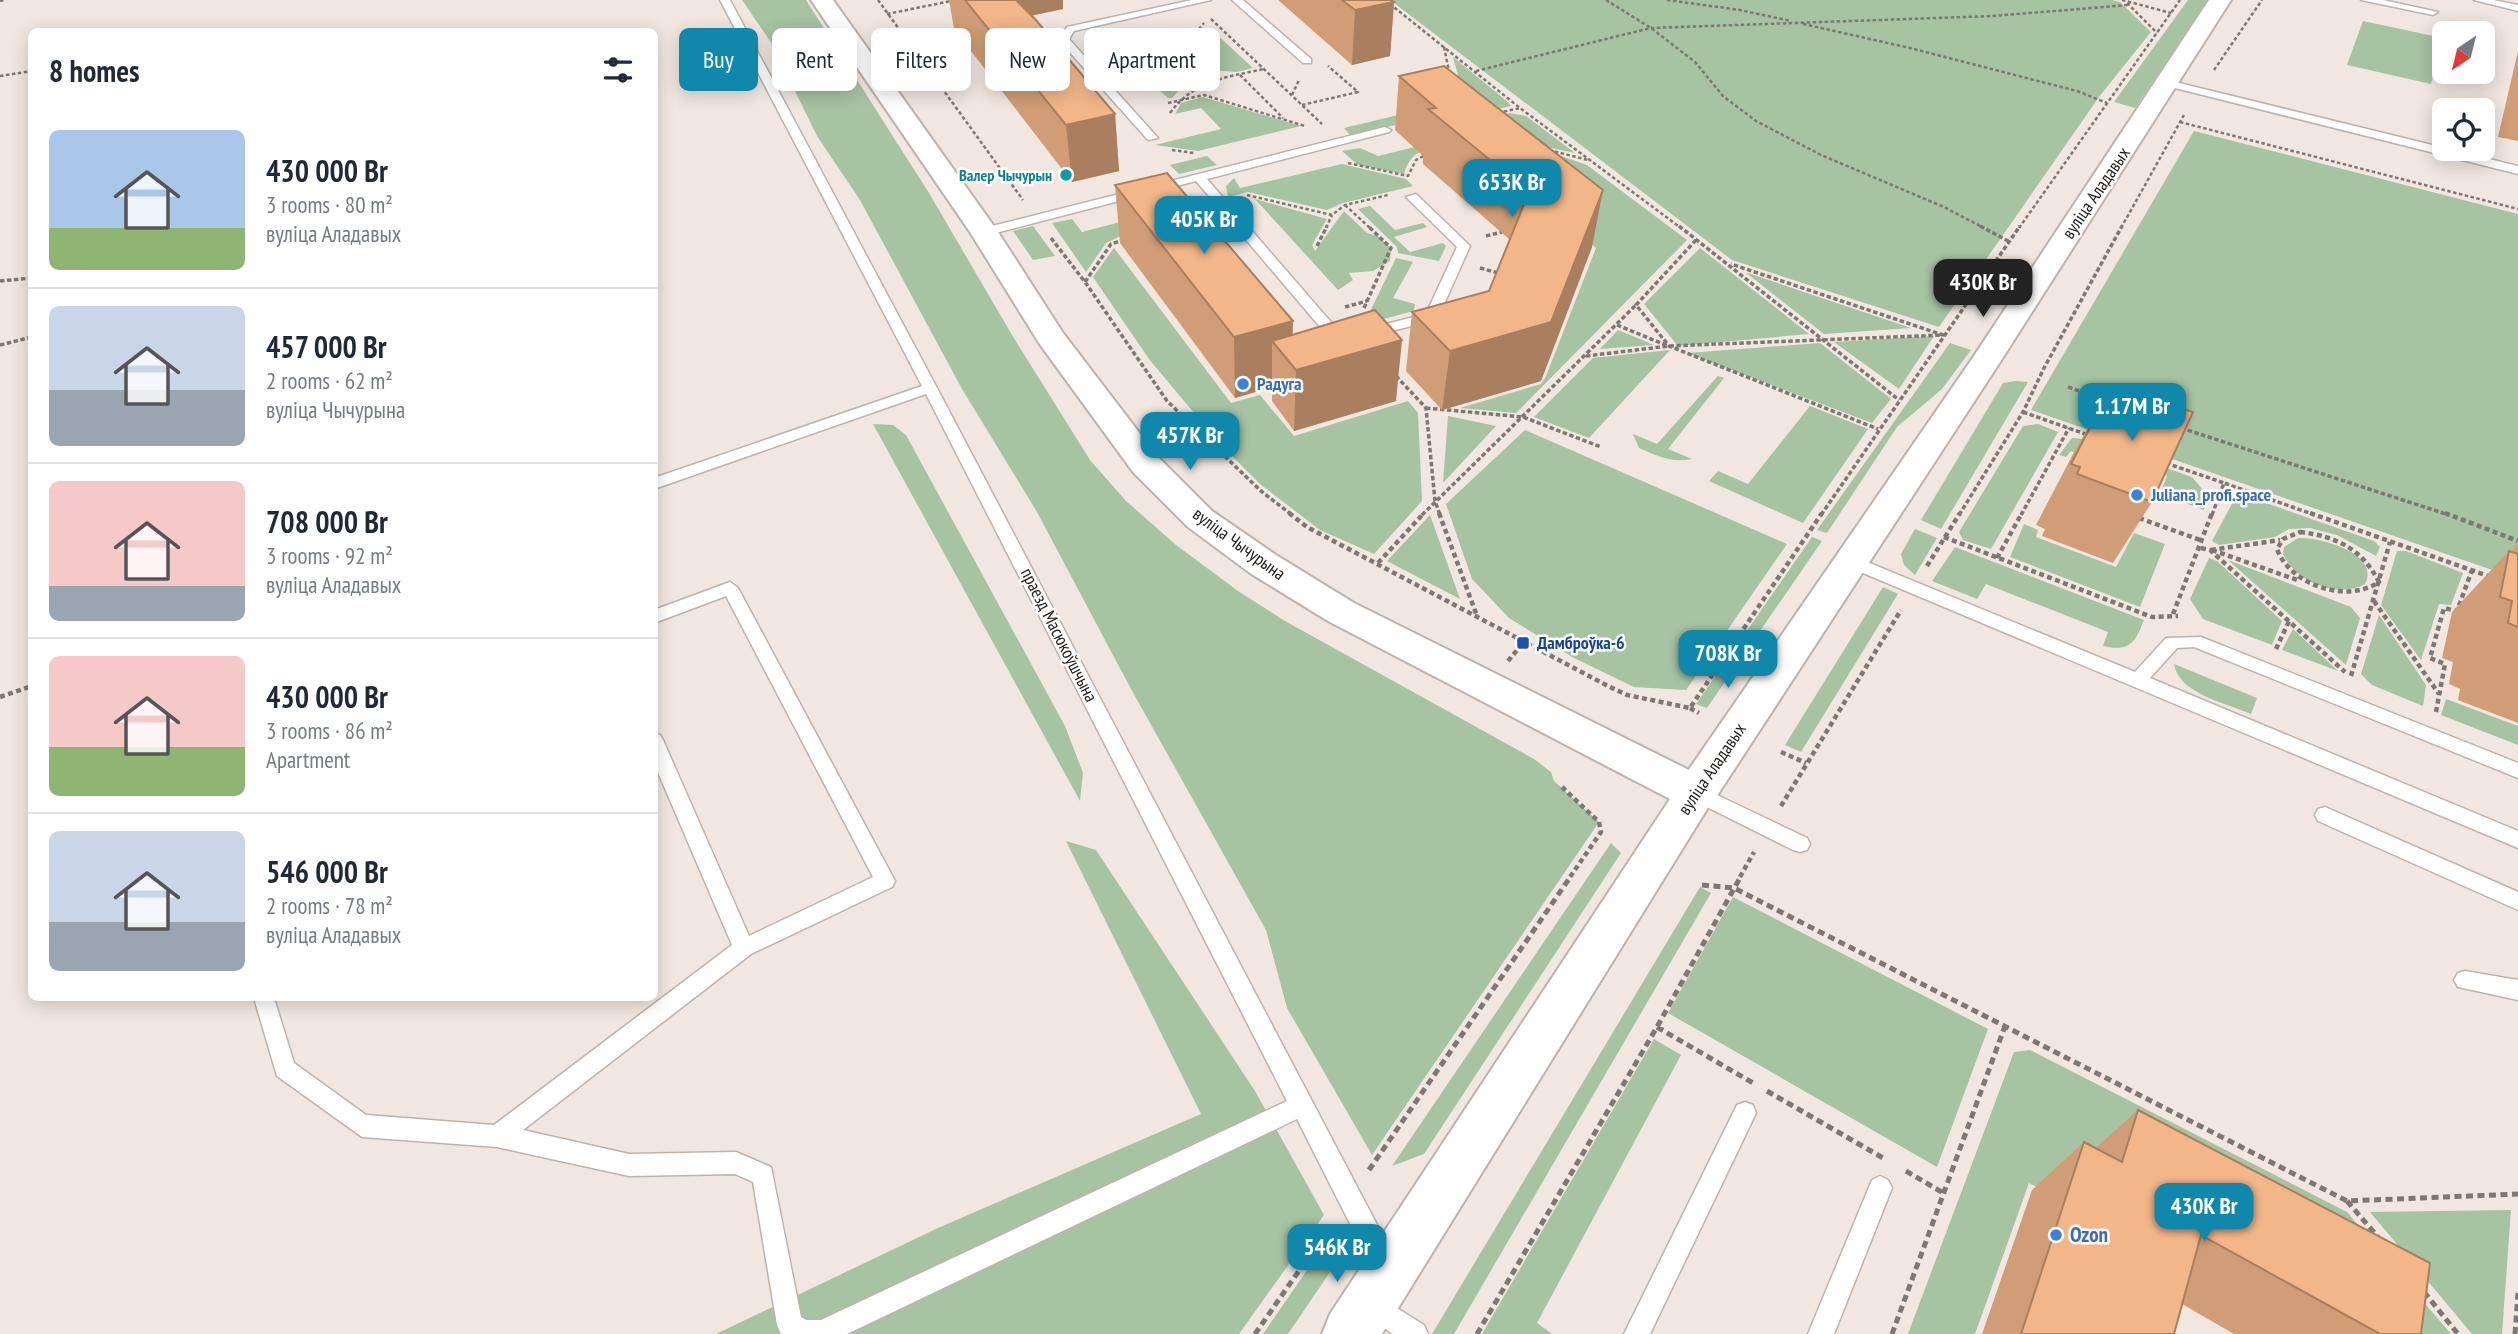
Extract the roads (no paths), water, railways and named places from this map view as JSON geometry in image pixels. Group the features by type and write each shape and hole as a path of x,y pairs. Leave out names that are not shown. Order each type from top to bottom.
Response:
{"main road":[{"name":"вуліца Чычурына","path":"822,0 984,232 1050,337 1107,416 1146,464 1200,519 1263,564 1341,612 1696,793"},
{"name":"вуліца Аладавых","path":"1369,1303 1696,793 1987,359 2220,0"}],"lane":[{"name":"праезд Масюкоўшчына","path":"725,0 930,388 1350,1198 1369,1303"},
{"path":"1237,0 1307,61"},
{"path":"2366,0 2433,12"},
{"path":"2479,0 2518,8"},
{"path":"1152,138 1063,39 1071,29 1174,3 1203,1"},
{"path":"2167,83 2518,170"},
{"path":"984,232 1385,130"},
{"path":"1199,177 1331,331 1349,337 1432,317 1464,246 1412,197"},
{"path":"658,483 930,388"},
{"path":"1850,561 2518,840"},
{"path":"497,1136 744,948 885,881 730,589 658,616"},
{"path":"2138,680 2172,642 2195,641 2518,771"},
{"path":"658,749 744,948"},
{"path":"1696,793 1800,844"},
{"path":"2325,815 2518,901"},
{"path":"2465,980 2518,990"},
{"path":"265,1001 285,1069 362,1126 497,1136 629,1165 736,1163 763,1175 790,1325 804,1333 822,1334 1302,1105"},
{"path":"1637,1334 1745,1113"},
{"path":"1821,1334 1880,1188"},
{"path":"1369,1303 1415,1334"}],"place":[{"name":"Валер Чычурын","path":"1066,175"},
{"name":"Радуга","path":"1243,384"},
{"name":"Juliana_profi.space","path":"2137,495"},
{"name":"Дамброўка-6","path":"1523,643"},
{"name":"Ozon","path":"2056,1235"}]}
